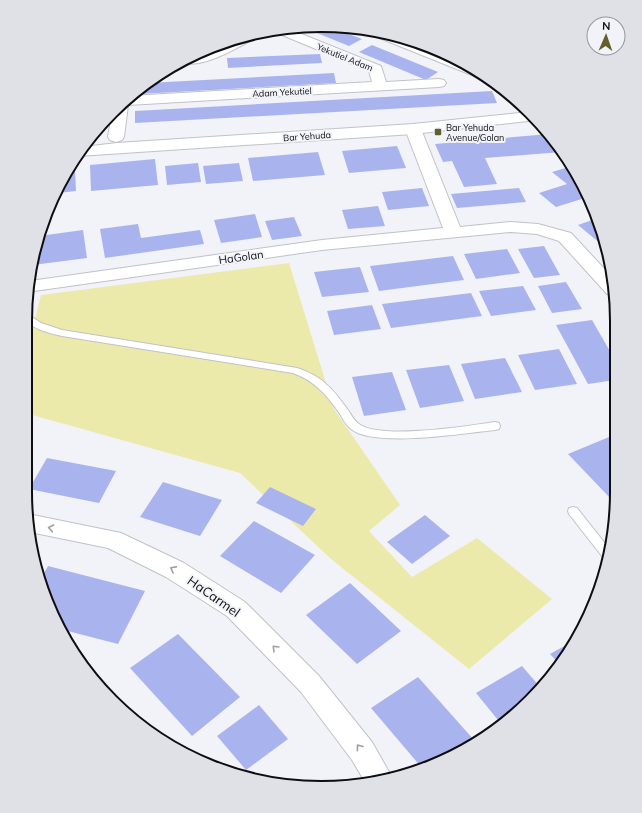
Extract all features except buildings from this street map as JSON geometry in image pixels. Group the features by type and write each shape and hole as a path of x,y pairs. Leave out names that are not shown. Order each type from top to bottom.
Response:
{"street":[{"name":"Yekutiel Adam","path":"288,34 376,69 380,86"},
{"path":"201,58 217,51"},
{"name":"Adam Yekutiel","path":"135,100 439,83"},
{"name":"Bar Yehuda","path":"97,139 415,119 518,110"},
{"path":"116,137 119,115"},
{"name":"Bar Yehuda","path":"87,151 413,129 525,117"},
{"path":"413,129 454,233"},
{"name":"HaGolan","path":"34,286 322,245 511,227 538,229 565,237 608,284"},
{"name":"HaCarmel","path":"34,525 113,540 175,570 236,609 310,684 362,751 376,775"}],"lane":[{"path":"392,41 466,71"},
{"path":"32,322 44,328 62,333 294,370 307,374 321,381 353,425 361,431 377,434 408,434 495,426"},
{"path":"573,511 604,550"}],"shaded area":[{"path":"289,263 334,409 400,505 369,531 412,577 477,538 552,599 469,669 331,559 240,473 32,415 32,331 41,295"}],"place":[{"name":"Bar Yehuda Avenue/Golan","path":"438,132"}]}
